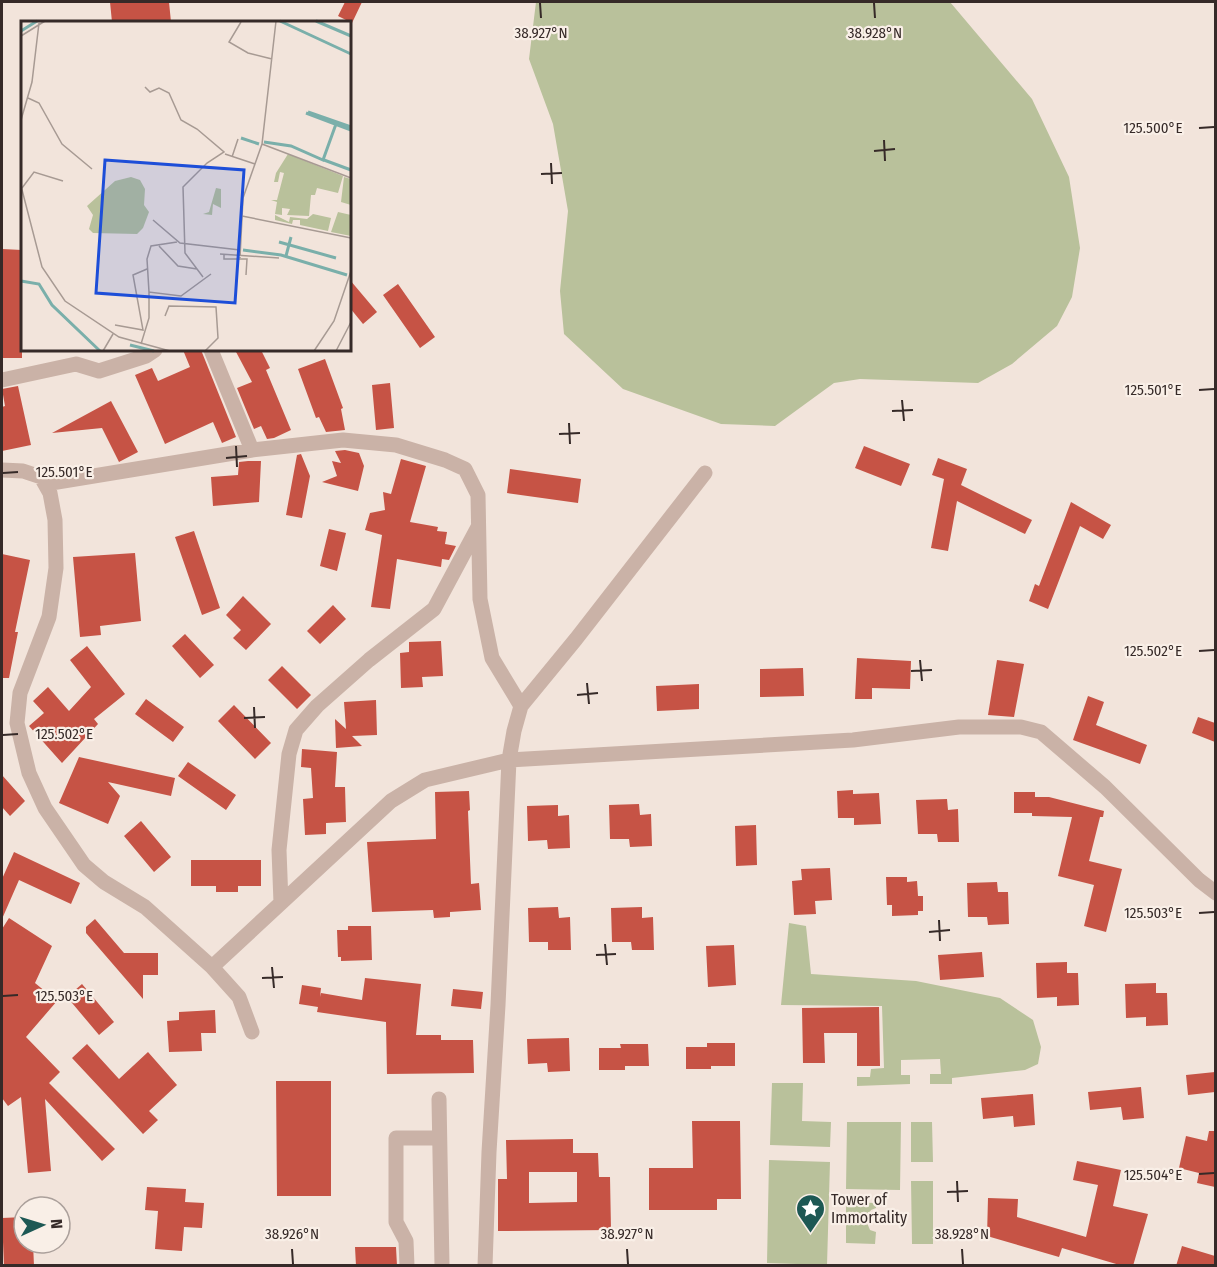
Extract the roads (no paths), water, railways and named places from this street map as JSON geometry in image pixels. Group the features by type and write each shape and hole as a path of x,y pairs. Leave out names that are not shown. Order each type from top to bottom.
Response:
{"street":[{"path":"2,380 76,364 99,371 146,356 154,351"},
{"path":"212,351 252,450"},
{"path":"45,484 252,450 343,440 396,445 445,460 465,469 478,495 480,599 492,657 521,706"},
{"path":"2,470 23,471 41,477 50,493 55,520 56,568 49,617 20,693 17,723 29,773 45,808 84,866 104,882 145,908 212,967 239,997 252,1032"},
{"path":"485,1266 509,760 514,731 521,706 705,473"},
{"path":"281,903 279,850 289,754 296,730 317,706 369,660 434,609 480,524"},
{"path":"212,967 391,801 425,780 509,760 853,740 959,727 1022,727 1041,732 1105,787 1215,893"},
{"path":"439,1099 441,1266"},
{"path":"407,1266 406,1240 396,1222 396,1138 439,1138"}],"place":[{"name":"Tower of Immortality","path":"810,1234"}]}
